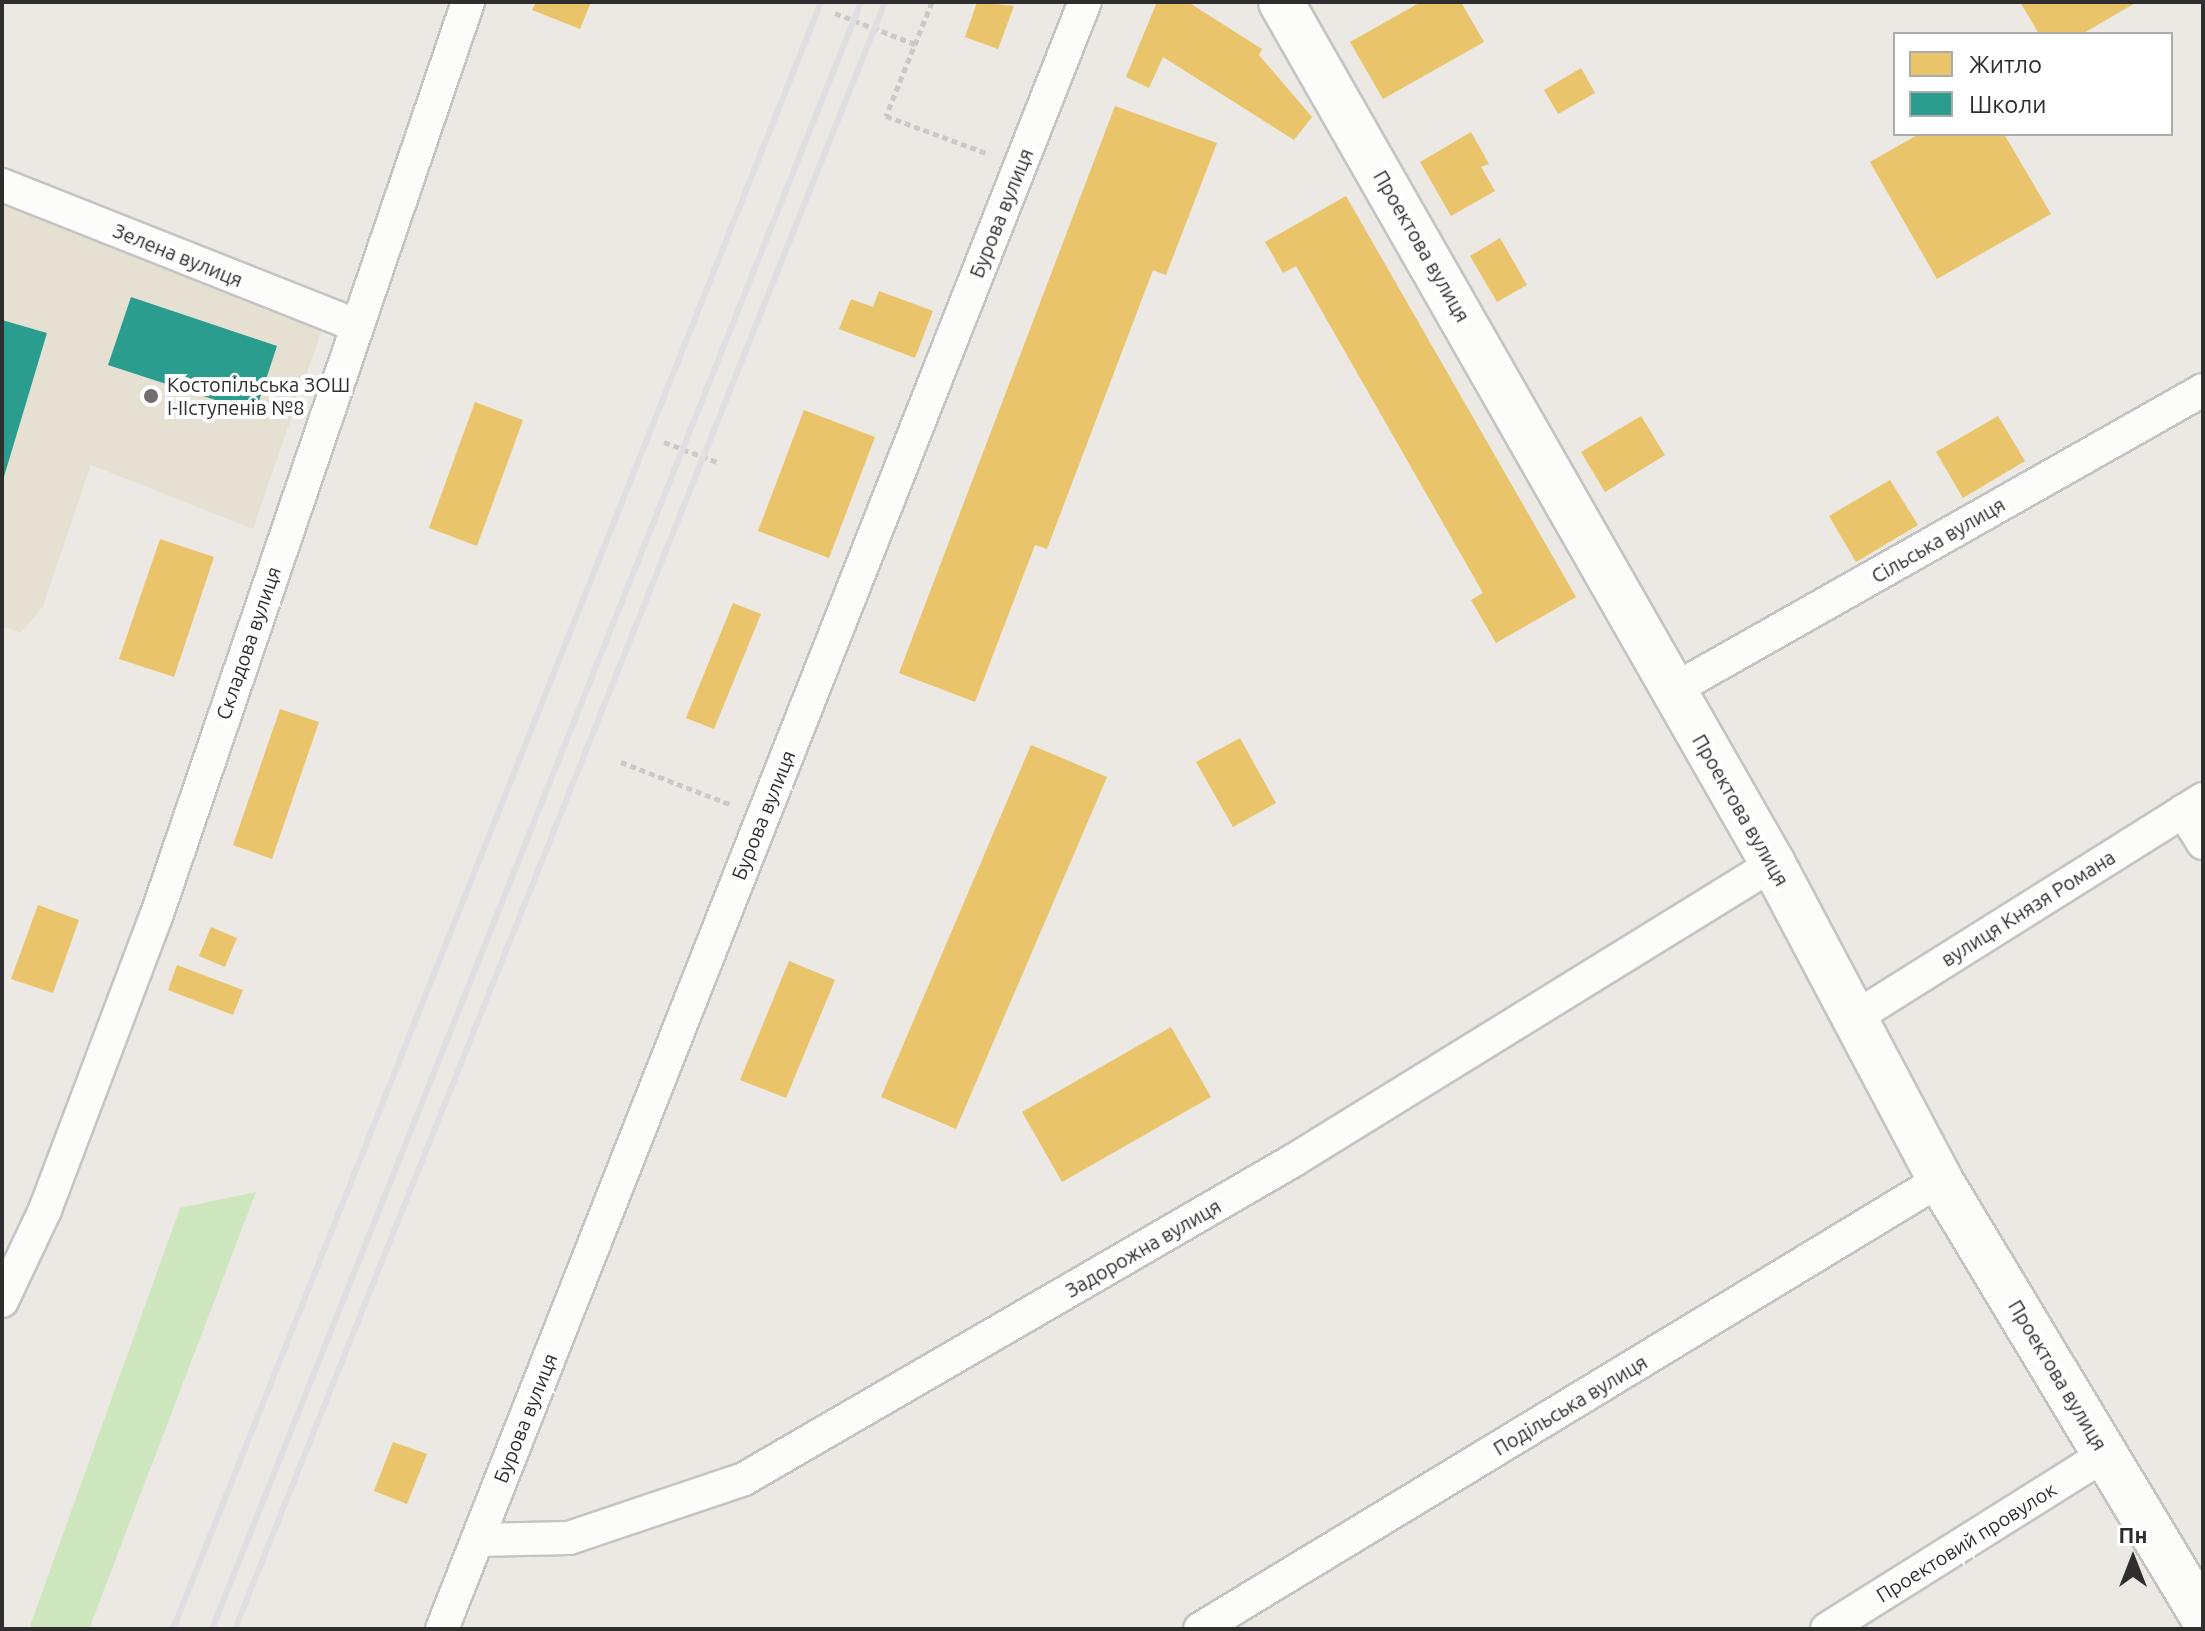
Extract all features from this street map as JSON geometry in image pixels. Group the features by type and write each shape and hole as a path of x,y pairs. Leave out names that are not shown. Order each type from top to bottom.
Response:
{"main road":[{"name":"Проектова вулиця","path":"1281,2 1773,864 1940,1180 2203,1617"}],"street":[{"name":"Складова вулиця","path":"6,1283 156,917 355,325 468,2"},
{"name":"Бурова вулиця","path":"442,1629 1085,2"},
{"name":"Зелена вулиця","path":"2,185 355,325"},
{"name":"Сільська вулиця","path":"1673,690 2203,390"},
{"path":"2193,805 2203,843"},
{"name":"вулиця Князя Романа","path":"1854,1018 2193,805"},
{"name":"Задорожна вулиця","path":"477,1540 569,1538 744,1479 1294,1160 1773,864"},
{"name":"Подільська вулиця","path":"1200,1629 1940,1180"},
{"name":"Проектовий провулок","path":"1827,1629 2106,1454"}],"path":[{"path":"932,2 886,116 1020,166"},
{"path":"835,13 915,44"},
{"path":"664,442 717,462"},
{"path":"621,762 763,816"}],"shaded area":[{"name":"Костопільська ЗОШ І-ІІступенів №8","path":"2,201 323,326 253,529 91,465 43,606 21,633 2,626"}],"green space":[{"path":"256,1192 89,1629 29,1629 180,1208"}],"building: Житло":[{"path":"536,2 591,2 580,29 532,10"},
{"path":"977,2 1014,6 998,49 965,37"},
{"path":"1157,2 1188,2 1262,49 1259,55 1312,117 1294,140 1163,57 1149,88 1126,77"},
{"path":"1421,2 1461,2 1484,42 1383,99 1350,42"},
{"path":"2020,2 2137,2 2085,32 2038,32"},
{"path":"1581,68 1595,93 1558,114 1544,90"},
{"path":"1115,106 1217,143 1166,275 1153,270 1047,549 1035,545 975,702 899,673"},
{"path":"1471,132 1489,164 1481,167 1495,191 1451,216 1420,162"},
{"path":"1916,136 2005,136 2051,214 1937,279 1870,162"},
{"path":"1346,196 1576,597 1496,643 1471,600 1483,593 1296,266 1283,273 1265,242"},
{"path":"1500,238 1527,285 1497,302 1470,256"},
{"path":"879,291 933,311 915,358 839,329 851,299 873,307"},
{"path":"475,402 523,420 477,546 429,528"},
{"path":"804,410 875,437 829,558 758,531"},
{"path":"1641,416 1665,455 1605,492 1581,452"},
{"path":"1998,416 2025,461 1963,498 1936,452"},
{"path":"1890,480 1918,525 1856,562 1829,516"},
{"path":"160,539 214,557 174,677 119,659"},
{"path":"733,603 761,614 714,729 686,718"},
{"path":"280,709 319,722 272,859 233,845"},
{"path":"1240,738 1276,803 1233,827 1196,762"},
{"path":"1031,745 1107,777 956,1129 881,1097"},
{"path":"38,905 79,920 53,993 11,979"},
{"path":"211,927 237,938 225,967 199,956"},
{"path":"789,961 835,980 786,1098 740,1080"},
{"path":"177,965 243,990 233,1015 168,990"},
{"path":"1171,1027 1211,1097 1062,1182 1022,1112"},
{"path":"393,1442 427,1454 407,1504 374,1491"}],"building: Школи":[{"path":"131,297 277,346 255,413 108,365"},
{"path":"2,320 47,333 3,480 2,480"}],"railway":[{"path":"173,1629 821,2"},
{"path":"212,1629 861,2"},
{"path":"235,1629 885,2"}],"place":[{"name":"Костопільська ЗОШ І-ІІступенів №8","path":"151,396"}]}
